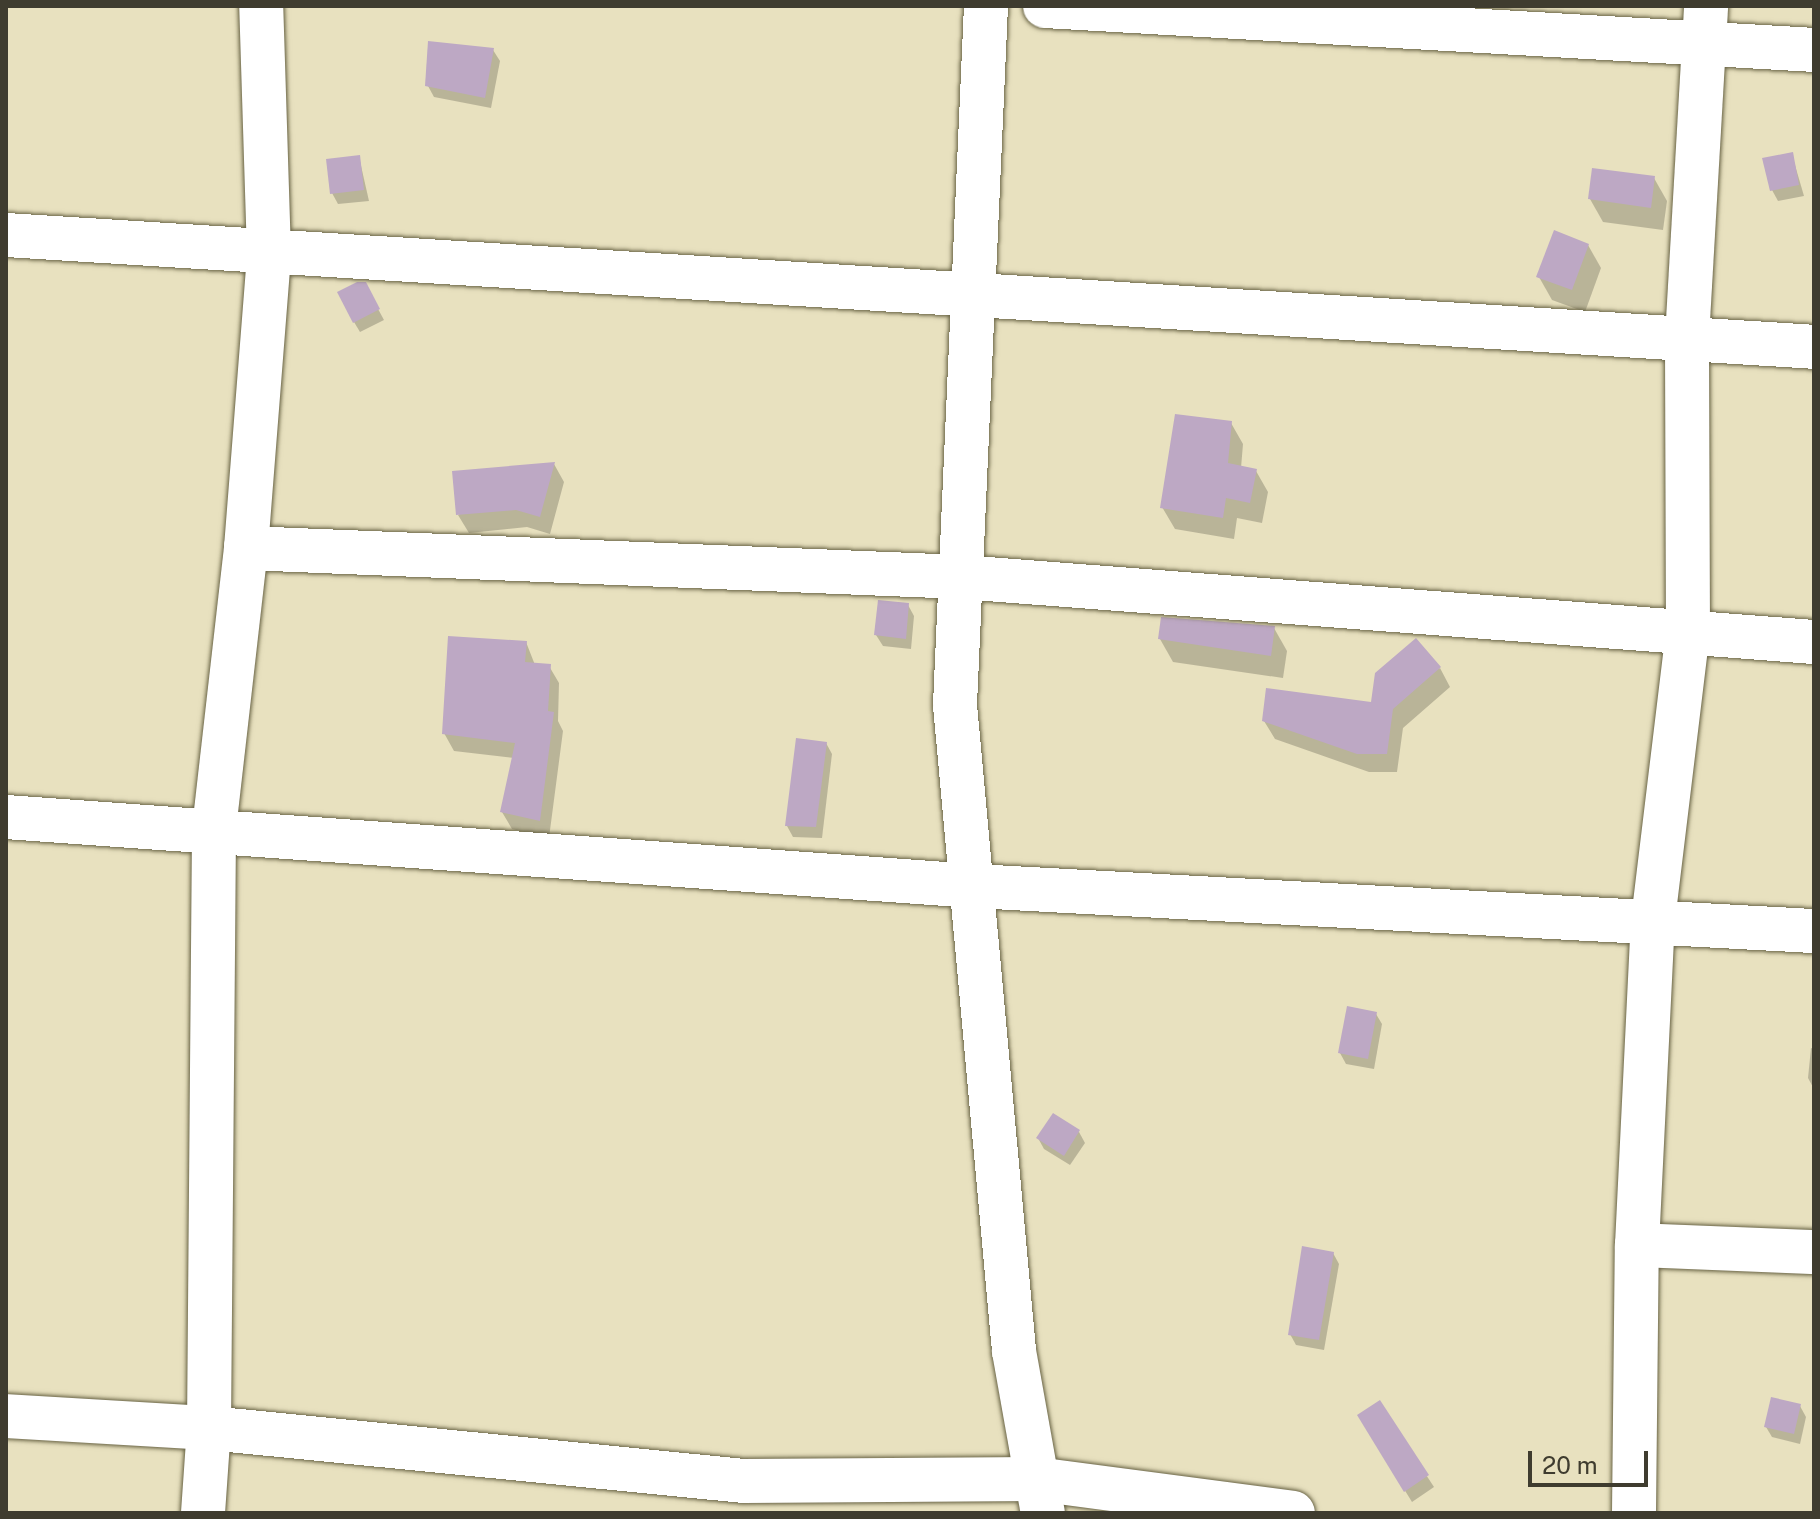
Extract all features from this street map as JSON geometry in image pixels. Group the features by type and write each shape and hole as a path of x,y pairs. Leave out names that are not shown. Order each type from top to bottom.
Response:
{"street":[{"path":"203,1513 209,1428 214,829 246,548 269,254 261,6"},
{"path":"986,6 955,705 974,886 1014,1351 1039,1496"},
{"path":"1045,6 1705,25 1814,50"},
{"path":"1634,1513 1637,1245 1653,920 1688,632 1687,338 1705,25"},
{"path":"6,235 269,254 973,292 1814,347"},
{"path":"246,548 961,577 1814,642"},
{"path":"6,817 214,829 974,886 1814,931"},
{"path":"1637,1245 1814,1252"},
{"path":"6,1416 209,1428 744,1481 1293,1513"}],"building":[{"path":"428,41 494,48 485,98 425,86"},
{"path":"1793,152 1799,185 1770,191 1762,158"},
{"path":"360,155 364,190 330,194 326,159"},
{"path":"1592,168 1655,176 1651,208 1588,199"},
{"path":"1554,230 1589,244 1572,290 1536,277"},
{"path":"357,282 366,282 380,309 353,323 337,292"},
{"path":"1175,414 1232,421 1228,463 1257,469 1250,503 1226,498 1223,518 1160,508"},
{"path":"555,462 540,517 516,510 456,515 452,471"},
{"path":"878,600 909,603 906,639 874,635"},
{"path":"1161,617 1275,626 1271,656 1158,639"},
{"path":"448,636 527,641 525,662 551,664 548,711 554,712 540,821 500,812 515,743 442,734"},
{"path":"1416,638 1441,667 1393,709 1387,754 1357,754 1262,721 1266,688 1371,702 1375,673"},
{"path":"796,738 827,742 816,827 785,826"},
{"path":"1347,1006 1377,1012 1368,1059 1338,1053"},
{"path":"1053,1113 1080,1130 1064,1156 1036,1138"},
{"path":"1302,1246 1334,1252 1319,1340 1288,1335"},
{"path":"1771,1397 1801,1404 1794,1434 1764,1427"},
{"path":"1380,1400 1429,1475 1404,1492 1357,1415"}]}
